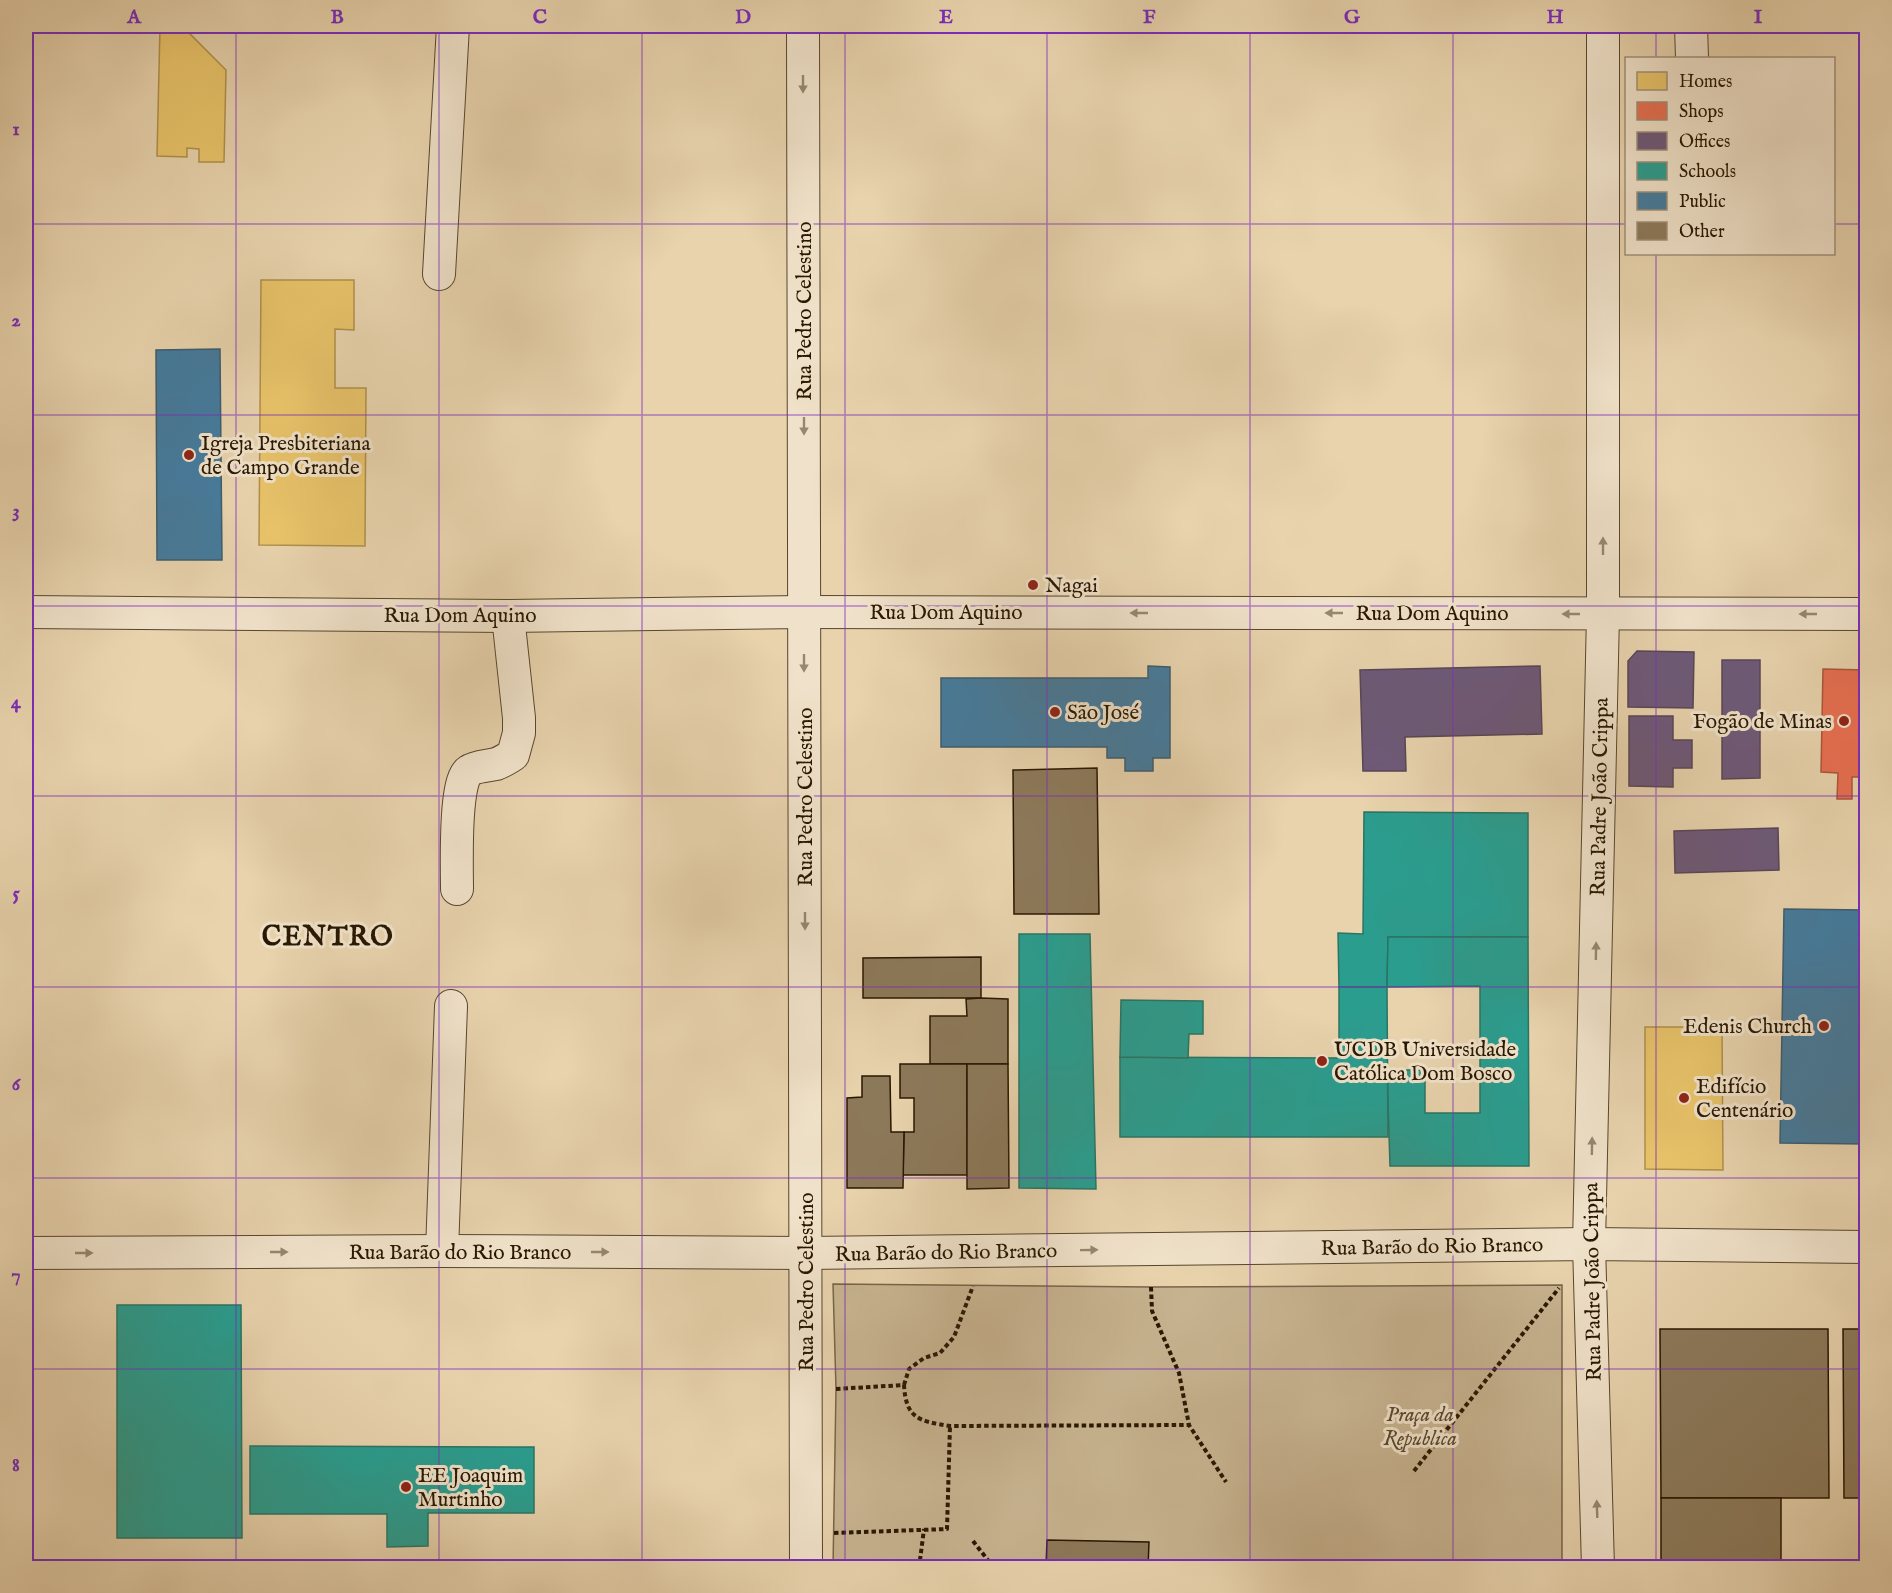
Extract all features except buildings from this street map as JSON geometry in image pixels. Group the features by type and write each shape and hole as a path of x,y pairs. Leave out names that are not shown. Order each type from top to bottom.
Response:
{"street":[{"path":"439,274 453,26"},
{"name":"Rua Pedro Celestino","path":"803,26 806,1568"},
{"name":"Rua Padre João Crippa","path":"1598,1568 1589,1245 1615,164 1603,26"},
{"path":"1691,26 1692,57"},
{"name":"Rua Dom Aquino","path":"26,612 508,616 804,612 1866,614"},
{"path":"458,889 458,835 462,778 469,771 513,756 519,733 508,616"},
{"path":"442,1251 452,1006"},
{"name":"Rua Barão do Rio Branco","path":"26,1253 442,1251 806,1253 1589,1245 1866,1247"}],"path":[{"path":"1414,1471 1562,1285"},
{"path":"974,1286 954,1337 940,1353 924,1358 909,1369 903,1385 905,1403 914,1417 950,1426 1189,1425"},
{"path":"1151,1287 1152,1311 1179,1373 1189,1425 1226,1482"},
{"path":"836,1389 903,1385"},
{"path":"833,1533 946,1529 950,1426"},
{"path":"919,1568 924,1529"},
{"path":"973,1541 994,1568"}],"green space":[{"name":"Praça da Republica","path":"833,1284 1151,1287 1562,1285 1562,1567 833,1568 836,1389"}],"place":[{"name":"Igreja Presbiteriana de Campo Grande","path":"189,455"},
{"name":"Nagai","path":"1033,585"},
{"name":"São José","path":"1055,712"},
{"name":"Fogão de Minas","path":"1844,721"},
{"name":"Edenis Church","path":"1824,1026"},
{"name":"UCDB Universidade Católica Dom Bosco","path":"1322,1061"},
{"name":"Edifício Centenário","path":"1684,1098"},
{"name":"EE Joaquim Murtinho","path":"406,1487"}],"district":[{"name":"CENTRO","path":"328,936"}]}
